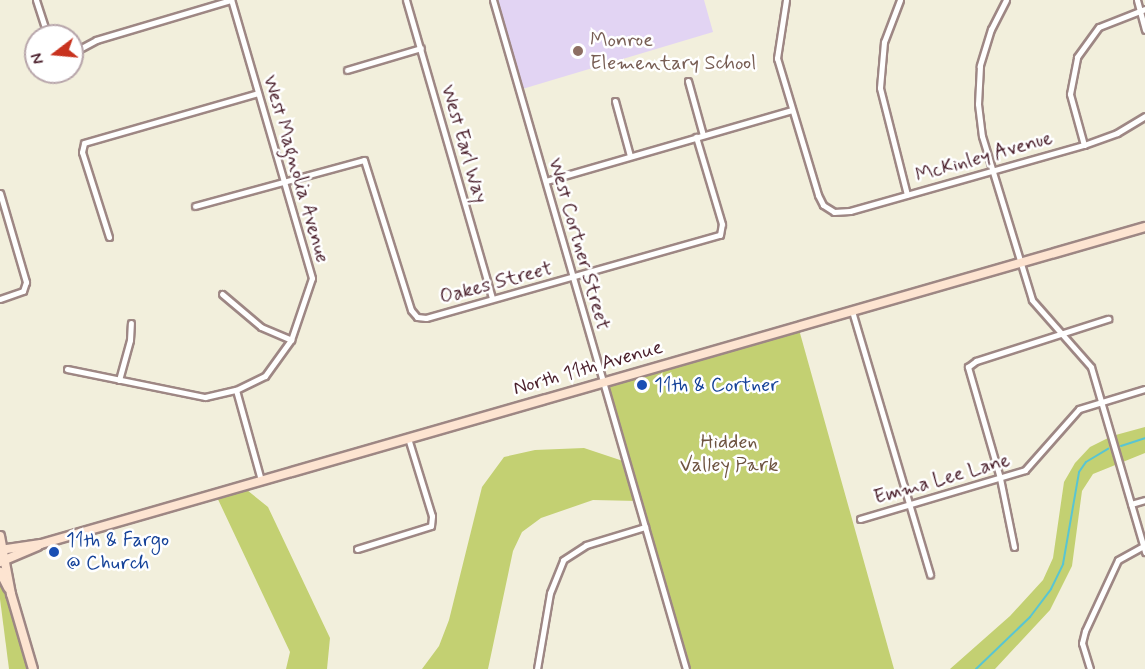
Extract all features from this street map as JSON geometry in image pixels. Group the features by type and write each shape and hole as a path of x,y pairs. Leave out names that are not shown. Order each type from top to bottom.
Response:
{"main road":[{"name":"North 11th Avenue","path":"2,550 41,544 1145,227"},
{"path":"0,536 11,594 33,669"},
{"name":"North 11th Avenue","path":"3,561 41,544"},
{"path":"0,572 11,594"}],"street":[{"path":"36,0 44,24"},
{"path":"84,46 96,40 231,0"},
{"name":"West Magnolia Avenue","path":"67,369 197,397 236,390 272,370 291,340 312,278 231,0"},
{"name":"West Earl Way","path":"406,0 492,298"},
{"name":"West Cortner Street","path":"493,0 686,669"},
{"path":"546,181 792,110 777,51 786,0"},
{"path":"900,0 884,42 880,88 907,195"},
{"path":"1006,0 986,42 978,84 979,122 1018,263 1032,300 1089,363 1144,549 1118,560 1085,631 1082,643 1090,669"},
{"path":"1137,0 1142,9 1145,30"},
{"path":"1084,145 1071,94 1077,57 1099,27 1142,9"},
{"path":"347,70 420,48"},
{"path":"688,81 700,136"},
{"path":"109,237 82,146 258,93"},
{"path":"615,101 630,156"},
{"name":"McKinley Avenue","path":"792,110 818,195 828,209 842,213 1084,145 1117,133 1145,116"},
{"name":"Oakes Street","path":"284,181 364,160 408,302 417,317 426,318 492,298 574,278 721,234 722,224 700,136"},
{"path":"195,206 284,181"},
{"path":"0,193 26,287 0,299"},
{"path":"222,294 256,324 291,340"},
{"path":"852,311 930,575"},
{"path":"1014,547 1000,478 968,367 976,361 1108,319"},
{"path":"119,380 130,340 130,323"},
{"name":"Emma Lee Lane","path":"860,519 1030,467 1072,415 1101,401 1145,389"},
{"path":"236,390 261,480"},
{"path":"357,549 431,526 432,516 408,438"},
{"path":"1131,504 1145,500"},
{"path":"537,669 550,593 563,560 586,545 645,527"}],"shaded area":[{"name":"Monroe Elementary School","path":"493,0 704,0 713,32 519,90"}],"green space":[{"name":"Hidden Valley Park","path":"798,326 894,669 686,669 638,501 593,500 541,518 522,532 513,551 488,669 422,669 439,646 449,620 482,487 504,457 535,450 584,448 626,462 603,381"},
{"path":"1145,427 1145,453 1093,474 1082,491 1072,566 1050,610 995,669 950,669 1010,616 1043,580 1053,558 1064,482 1075,463 1090,447 1112,436"},
{"path":"242,486 268,507 330,638 327,669 286,669 290,652 215,493"},
{"path":"0,550 3,550 36,669 9,669 0,599"}],"waterway":[{"path":"1121,446 1145,438"},
{"path":"976,669 1030,617 1051,589 1063,564 1079,472 1086,462 1108,449"}],"place":[{"name":"Monroe Elementary School","path":"578,51"},
{"name":"11th & Cortner","path":"642,385"},
{"name":"11th & Fargo @ Church","path":"54,552"}]}
